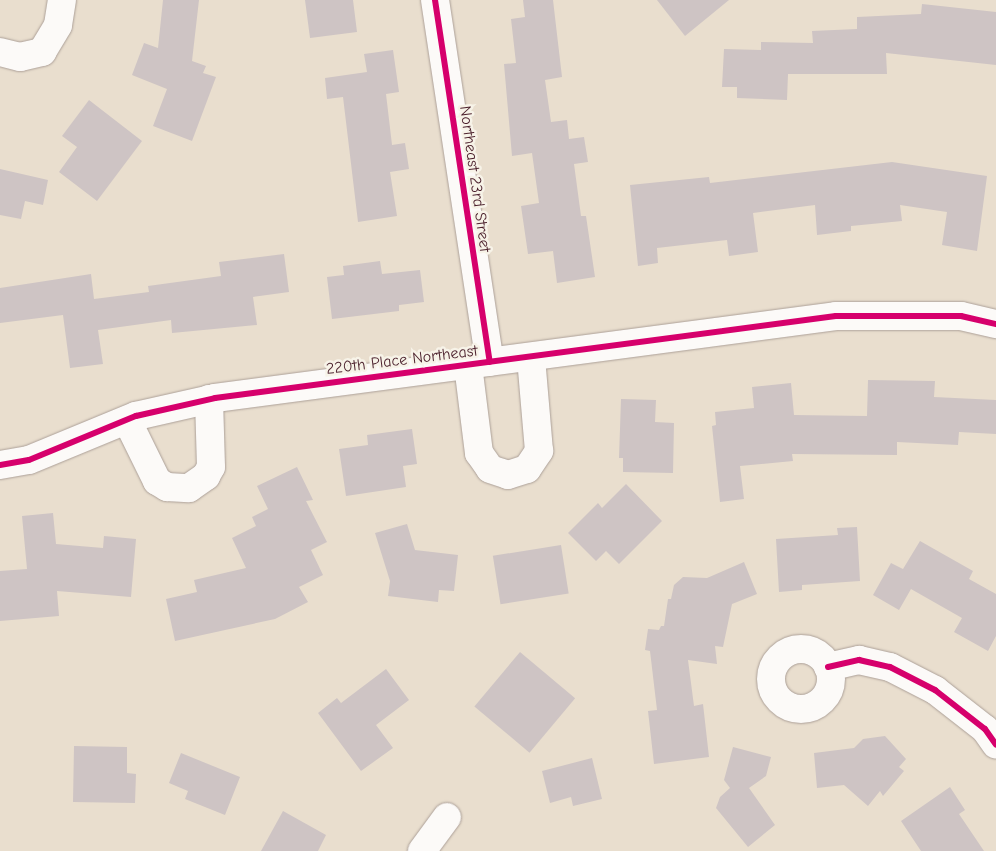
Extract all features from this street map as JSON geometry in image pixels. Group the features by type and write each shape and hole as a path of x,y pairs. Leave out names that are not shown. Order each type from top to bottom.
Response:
{"street":[{"path":"0,52 20,57 42,52 58,26 62,0"},
{"name":"Northeast 23rd Street","path":"435,0 479,364 479,453 490,469 508,476 527,469 539,451 531,357"},
{"name":"220th Place Northeast","path":"0,465 29,460 128,420 209,399 836,316 960,316 996,324"},
{"path":"128,420 157,481 167,487 189,488 206,476 211,467 209,399"},
{"path":"828,667 859,660 890,667 935,690 985,730 996,745"},
{"path":"422,851 447,817"}],"building":[{"path":"163,0 199,0 192,61 206,66 203,73 216,77 192,141 153,126 167,89 132,75 144,43 158,48"},
{"path":"305,0 353,0 357,32 310,38"},
{"path":"523,0 553,0 562,77 545,80 551,122 567,120 569,139 584,137 588,162 574,164 581,216 586,216 595,277 557,283 553,251 528,254 521,206 539,203 532,153 512,156 504,64 516,63 511,19 525,17"},
{"path":"657,0 729,0 685,36"},
{"path":"922,4 996,12 996,65 886,53 887,74 788,74 787,100 737,98 737,87 722,87 724,49 761,50 761,42 813,43 812,31 857,29 857,17 921,14"},
{"path":"393,50 399,92 386,94 392,145 405,143 409,169 390,172 397,216 358,222 343,97 327,99 325,78 367,72 364,54"},
{"path":"89,100 142,141 97,201 59,172 77,147 62,136"},
{"path":"892,162 987,176 977,251 942,245 947,212 900,205 902,221 851,226 851,231 817,235 815,205 753,213 758,252 729,256 727,240 657,248 658,263 638,266 630,185 709,177 710,183"},
{"path":"0,169 48,180 43,205 25,201 21,219 0,215"},
{"path":"284,254 289,292 253,297 257,325 172,333 171,320 98,330 103,364 70,368 63,315 0,323 0,288 91,274 94,299 149,292 148,286 221,276 219,262"},
{"path":"380,261 382,274 420,270 424,302 399,305 399,311 332,319 327,277 344,275 343,266"},
{"path":"868,380 935,381 934,397 996,400 996,434 959,432 958,445 897,442 897,455 792,454 793,461 740,466 744,499 720,502 712,426 716,425 715,412 754,408 752,387 791,383 794,415 867,416"},
{"path":"621,399 656,400 655,422 674,423 673,473 623,472 623,458 619,458"},
{"path":"412,429 417,464 403,466 406,487 346,496 339,449 368,445 367,435"},
{"path":"297,467 313,500 306,501 327,542 311,550 323,575 299,587 308,602 275,619 175,641 166,599 197,592 194,580 246,568 232,538 256,526 252,517 268,509 257,486"},
{"path":"626,484 662,521 619,564 606,551 596,561 568,533 598,503 602,508"},
{"path":"53,513 56,544 103,548 104,536 136,539 131,597 57,591 59,616 0,621 0,571 27,569 22,516"},
{"path":"407,524 415,550 458,555 454,591 439,590 438,602 388,596 390,581 375,533"},
{"path":"857,527 860,581 802,585 802,590 779,592 776,539 838,535 837,528"},
{"path":"920,541 973,571 969,579 996,594 996,636 988,651 954,632 962,618 911,589 899,610 873,595 891,563 903,569"},
{"path":"561,545 569,593 501,604 493,556"},
{"path":"744,562 757,594 732,604 723,647 715,646 717,664 688,660 694,706 703,704 709,757 654,764 648,711 657,710 650,651 645,650 648,629 659,630 661,626 664,626 668,599 671,599 674,585 683,577 707,578"},
{"path":"520,652 575,698 530,753 474,706"},
{"path":"386,669 409,700 376,725 393,748 361,771 318,713 337,698 341,703"},
{"path":"885,736 906,759 899,767 904,771 883,796 880,791 868,806 844,785 817,788 814,753 854,748 863,739"},
{"path":"74,746 127,747 127,773 136,774 135,803 73,802"},
{"path":"733,747 771,757 766,776 749,788 775,825 748,847 716,808 720,797 730,788 724,780"},
{"path":"181,753 240,777 225,815 185,799 188,791 169,783"},
{"path":"592,758 602,799 573,806 571,797 550,803 542,771"},
{"path":"950,787 965,810 959,814 984,851 921,851 901,821"},
{"path":"283,811 326,835 318,851 261,851"}],"cycle path":[{"path":"435,0 490,362"},
{"path":"0,465 29,460 136,416 215,398 836,316 961,316 996,324"},
{"path":"828,667 859,660 890,667 935,690 985,729 996,745"}]}
